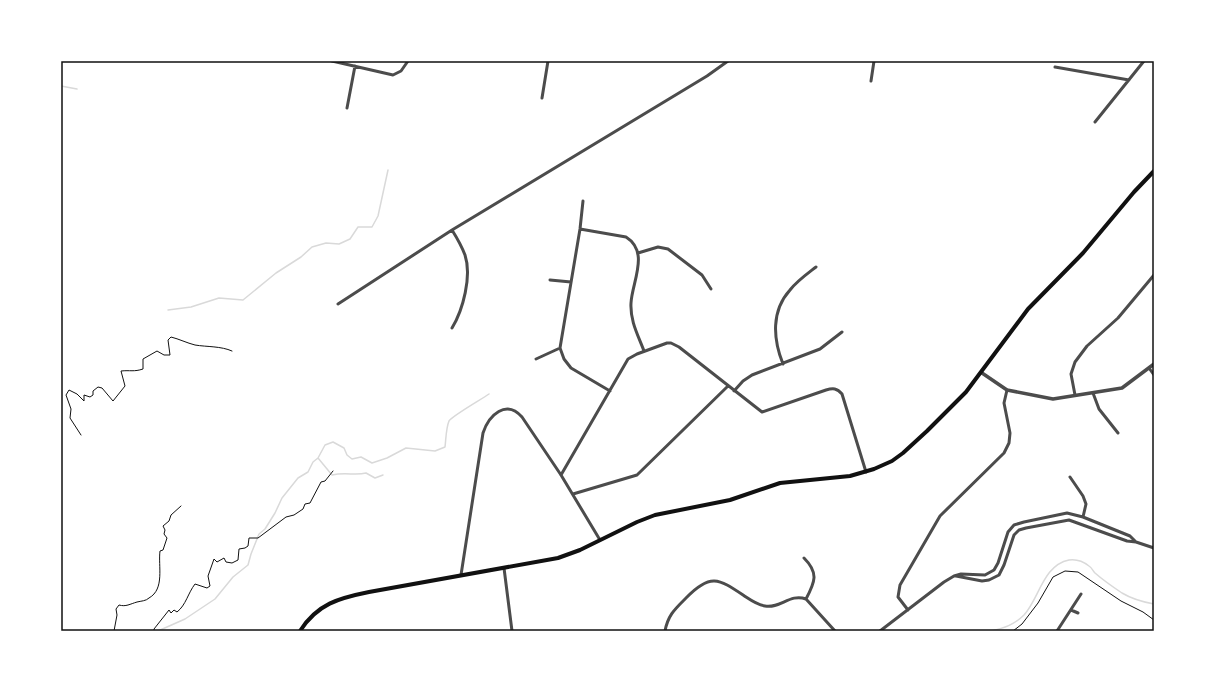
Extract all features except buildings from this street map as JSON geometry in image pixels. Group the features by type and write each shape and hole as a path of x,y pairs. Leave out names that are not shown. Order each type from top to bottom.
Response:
{"main road":[{"path":"300,631 305,623 317,611 341,598 558,558 573,553 655,515 730,500 772,484 790,481 836,478 866,472 882,465 903,453 966,392 982,373 1028,309 1083,253 1134,192 1154,171"}],"street":[{"path":"332,61 393,75 401,71 408,61"},
{"path":"542,98 548,61"},
{"path":"338,304 452,230 707,76 728,61"},
{"path":"871,81 874,61"},
{"path":"1095,122 1144,61"},
{"path":"347,108 355,66"},
{"path":"1055,67 1129,80"},
{"path":"583,201 580,229 560,348 564,359 571,368 610,391"},
{"path":"580,229 626,237 634,245 638,253 638,264 631,303 633,326 644,351"},
{"path":"452,230 465,256 467,273 460,312 452,328"},
{"path":"638,253 658,247 668,249 702,275 711,289"},
{"path":"783,364 777,350 776,341 775,324 778,311 790,289 816,266"},
{"path":"1075,396 1071,374 1075,362 1087,346 1118,318 1154,275"},
{"path":"550,280 571,282"},
{"path":"734,391 743,381 752,376 820,349 842,332"},
{"path":"561,475 628,359 633,355 667,343 674,344 758,410 764,412 832,388 838,390 842,394 866,472"},
{"path":"536,359 560,348"},
{"path":"982,373 1007,390 1053,399 1122,388 1154,364"},
{"path":"1149,368 1154,375"},
{"path":"573,494 637,476 728,386"},
{"path":"908,610 898,597 900,585 940,516 1004,453 1009,443 1010,433 1004,403 1007,390"},
{"path":"1093,393 1099,410 1118,433"},
{"path":"461,575 485,427 500,411 513,409 522,417 561,475 600,540"},
{"path":"1070,477 1083,496 1086,504 1083,517"},
{"path":"880,631 954,576 961,574 985,575 994,570 998,563 1008,532 1014,525 1067,513 1083,517 1130,536 1136,542"},
{"path":"954,576 982,581 989,580 999,575 1004,566 1014,535 1019,530 1069,520 1127,541 1136,542 1154,548"},
{"path":"804,558 812,567 814,576 814,584 806,599"},
{"path":"504,568 512,631"},
{"path":"665,631 667,621 672,613 695,589 713,581 725,583 753,602 763,606 775,606 791,598 806,599 835,631"},
{"path":"1057,631 1081,594"},
{"path":"1071,610 1078,613"}],"path":[{"path":"81,435 70,418 71,409 66,395 69,390 77,394 84,401 84,396 93,396 93,391 98,387 102,388 113,401 124,386 121,371 127,370 134,372 142,369 143,359 157,351 164,355 170,355 168,340 171,337 195,345 221,347 232,351"},
{"path":"154,631 169,610 171,613 174,610 177,612 182,608 195,584 207,588 210,586 208,576 214,559 218,562 224,558 226,562 232,563 238,560 238,549 248,546 249,538 258,538 286,517 294,515 303,509 305,504 310,503 321,482 325,481 333,471"},
{"path":"114,631 116,623 116,609 119,605 127,606 147,600 156,592 160,579 160,551 163,550 167,538 164,534 165,530 163,526 169,521 171,515 181,506"}],"waterway":[{"path":"61,86 77,89"},
{"path":"168,310 191,307 219,298 243,300 276,273 301,257 312,247 326,243 339,244 350,239 358,227 372,227 378,216 388,170"},
{"path":"158,631 185,619 215,599 233,577 248,565 259,534 265,529 282,498 298,478 308,472 325,445 333,442 344,448 347,455 352,459 361,457 372,463 387,458 406,448 435,451 445,447 449,421 489,394"},
{"path":"318,458 332,475 366,473 375,478 383,475"},
{"path":"991,631 1009,626 1024,615 1047,575 1060,563 1069,560 1077,560 1087,565 1101,578 1126,595 1154,604"}]}
